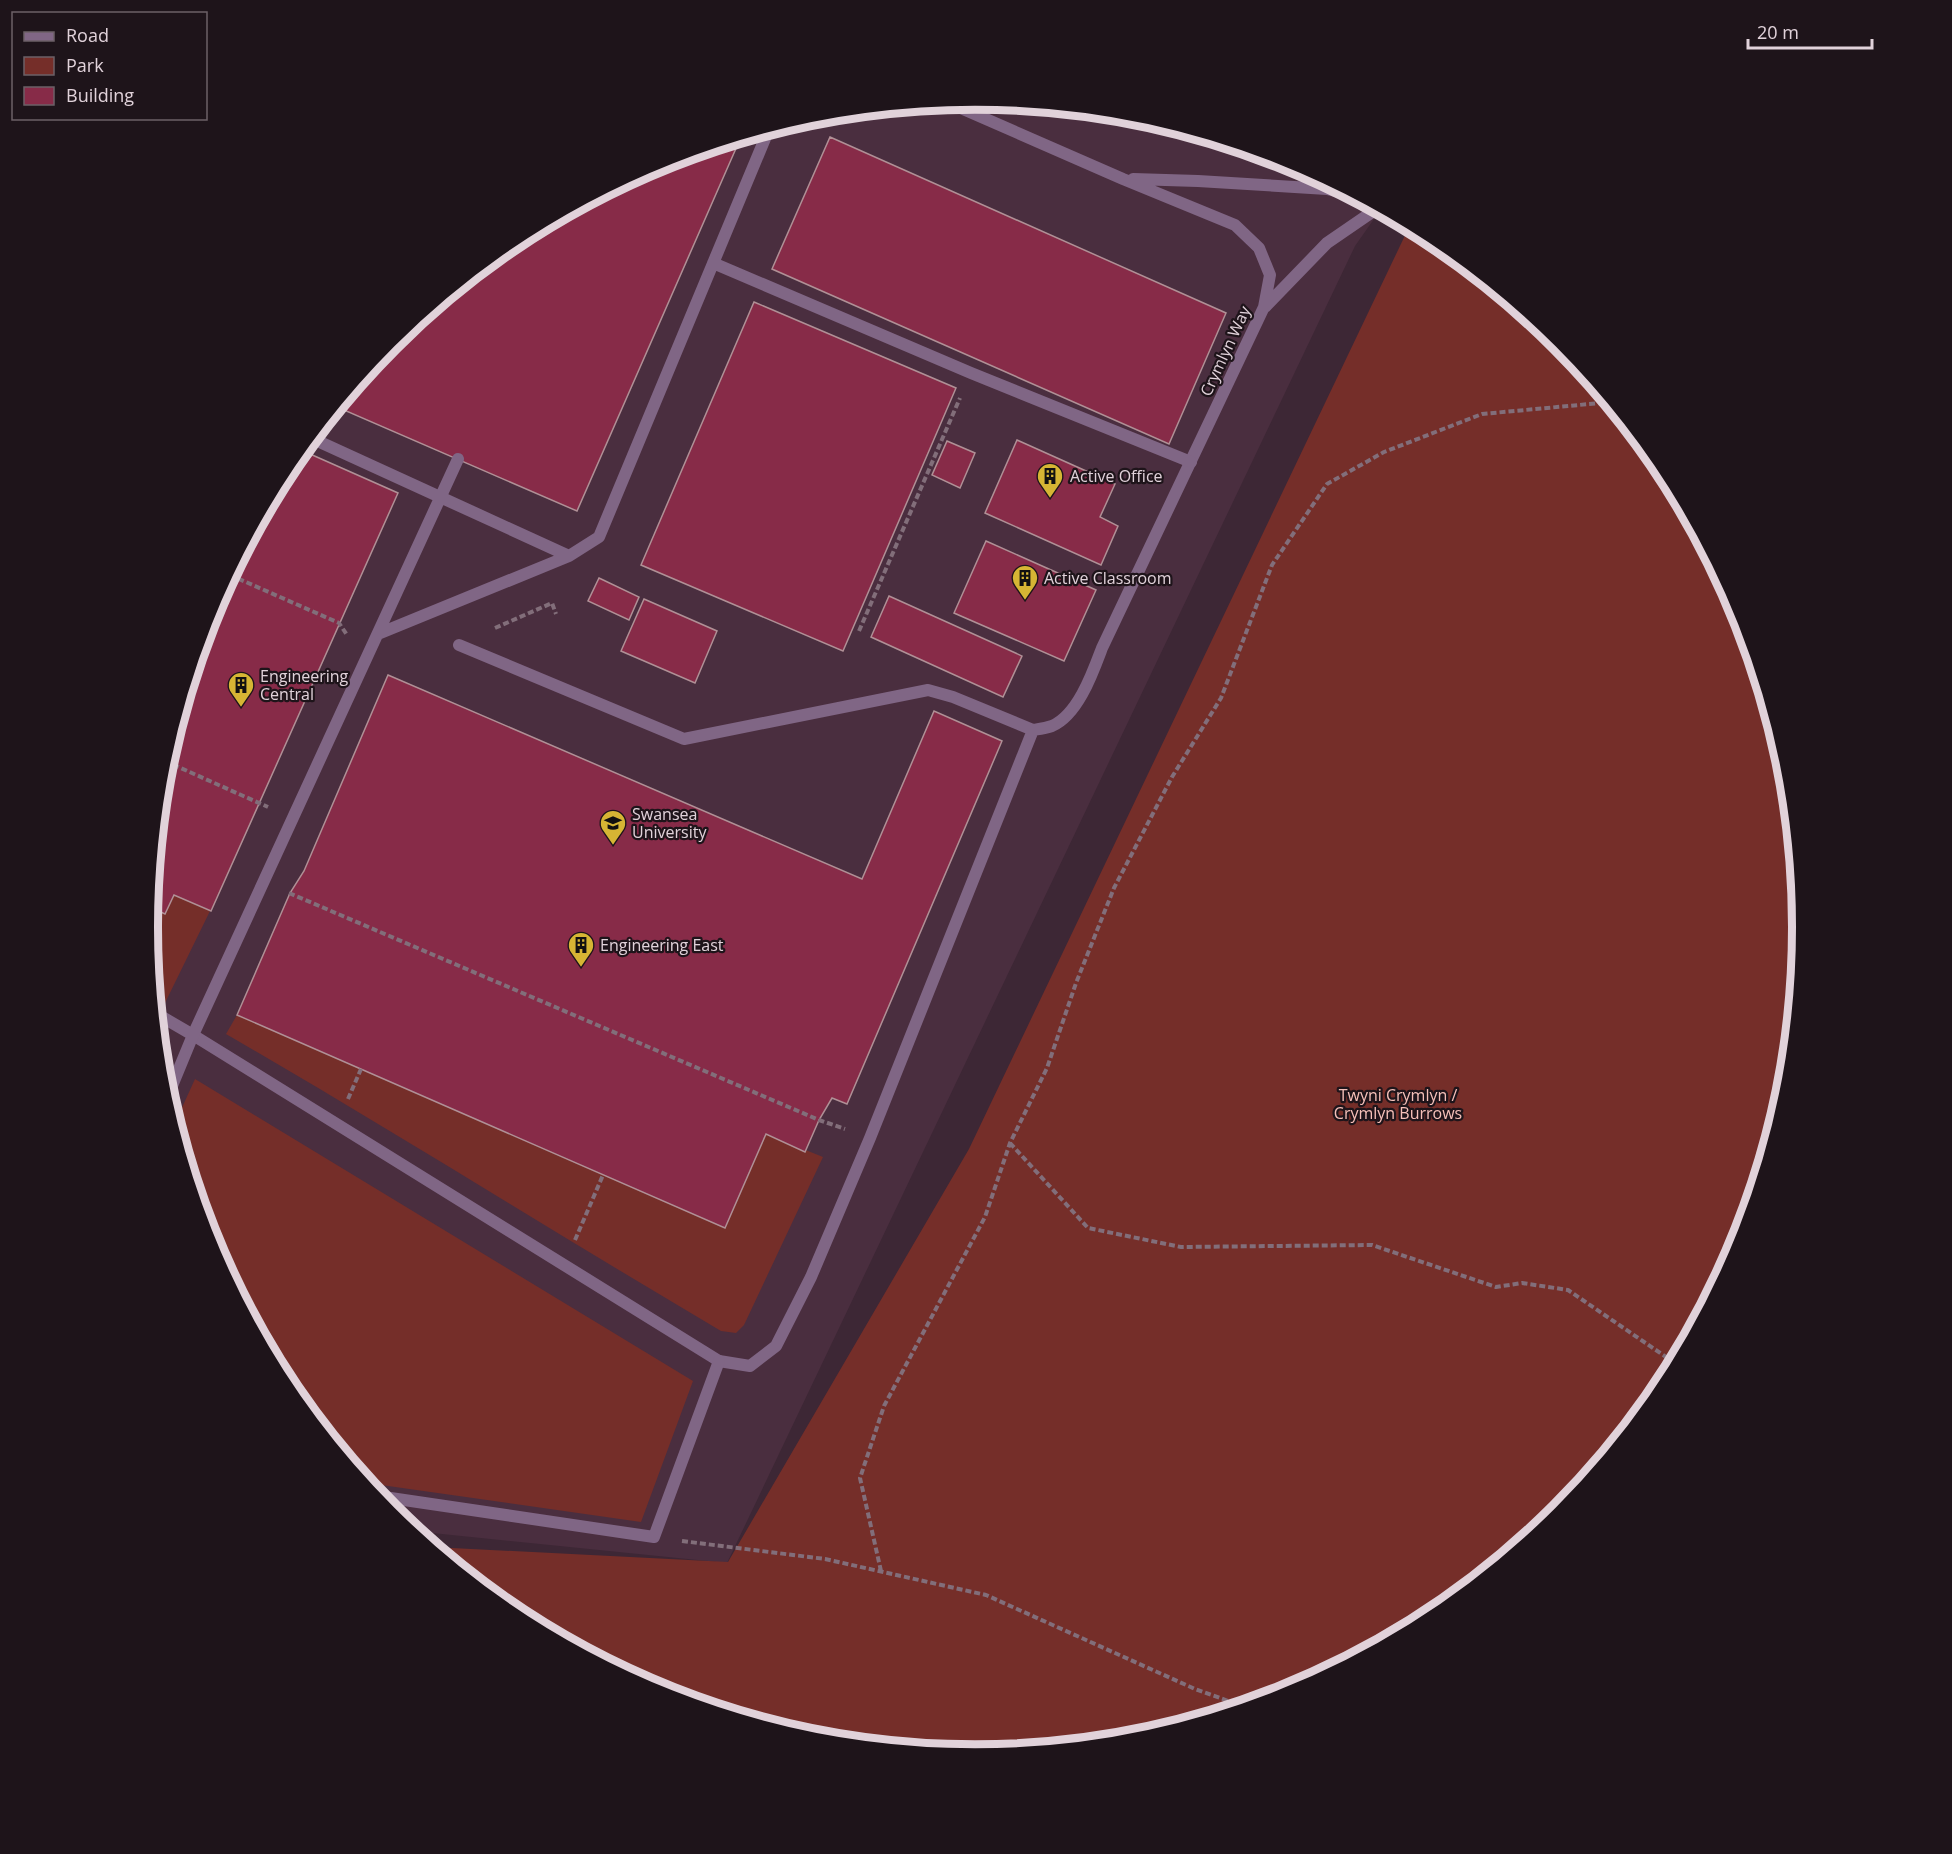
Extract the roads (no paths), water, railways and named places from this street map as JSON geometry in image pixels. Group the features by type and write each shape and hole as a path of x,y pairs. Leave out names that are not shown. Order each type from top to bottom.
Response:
{"street":[{"name":"Crymlyn Way","path":"966,110 1235,225 1259,248 1270,275 1264,308 1102,648 1087,686 1069,713 1053,725 1033,730"},
{"path":"378,634 569,556 599,537 766,137"},
{"path":"1123,179 1327,189"},
{"path":"1264,308 1327,243 1372,212"},
{"path":"714,263 971,373 1191,462"},
{"path":"318,441 569,556"},
{"path":"173,1083 193,1035 458,459"},
{"path":"163,1018 719,1361 750,1366 776,1346 811,1277 870,1138 1033,730 953,697 928,690 684,739 459,645"},
{"path":"391,1498 654,1537 719,1361"}],"place":[{"name":"Active Office","path":"1050,499"},
{"name":"Active Classroom","path":"1025,601"},
{"name":"Engineering Central","path":"241,708"},
{"name":"Swansea University","path":"613,846"},
{"name":"Engineering East","path":"581,968"}],"park label":[{"name":"Twyni Crymlyn / Crymlyn Burrows","path":"1398,1104"}]}
